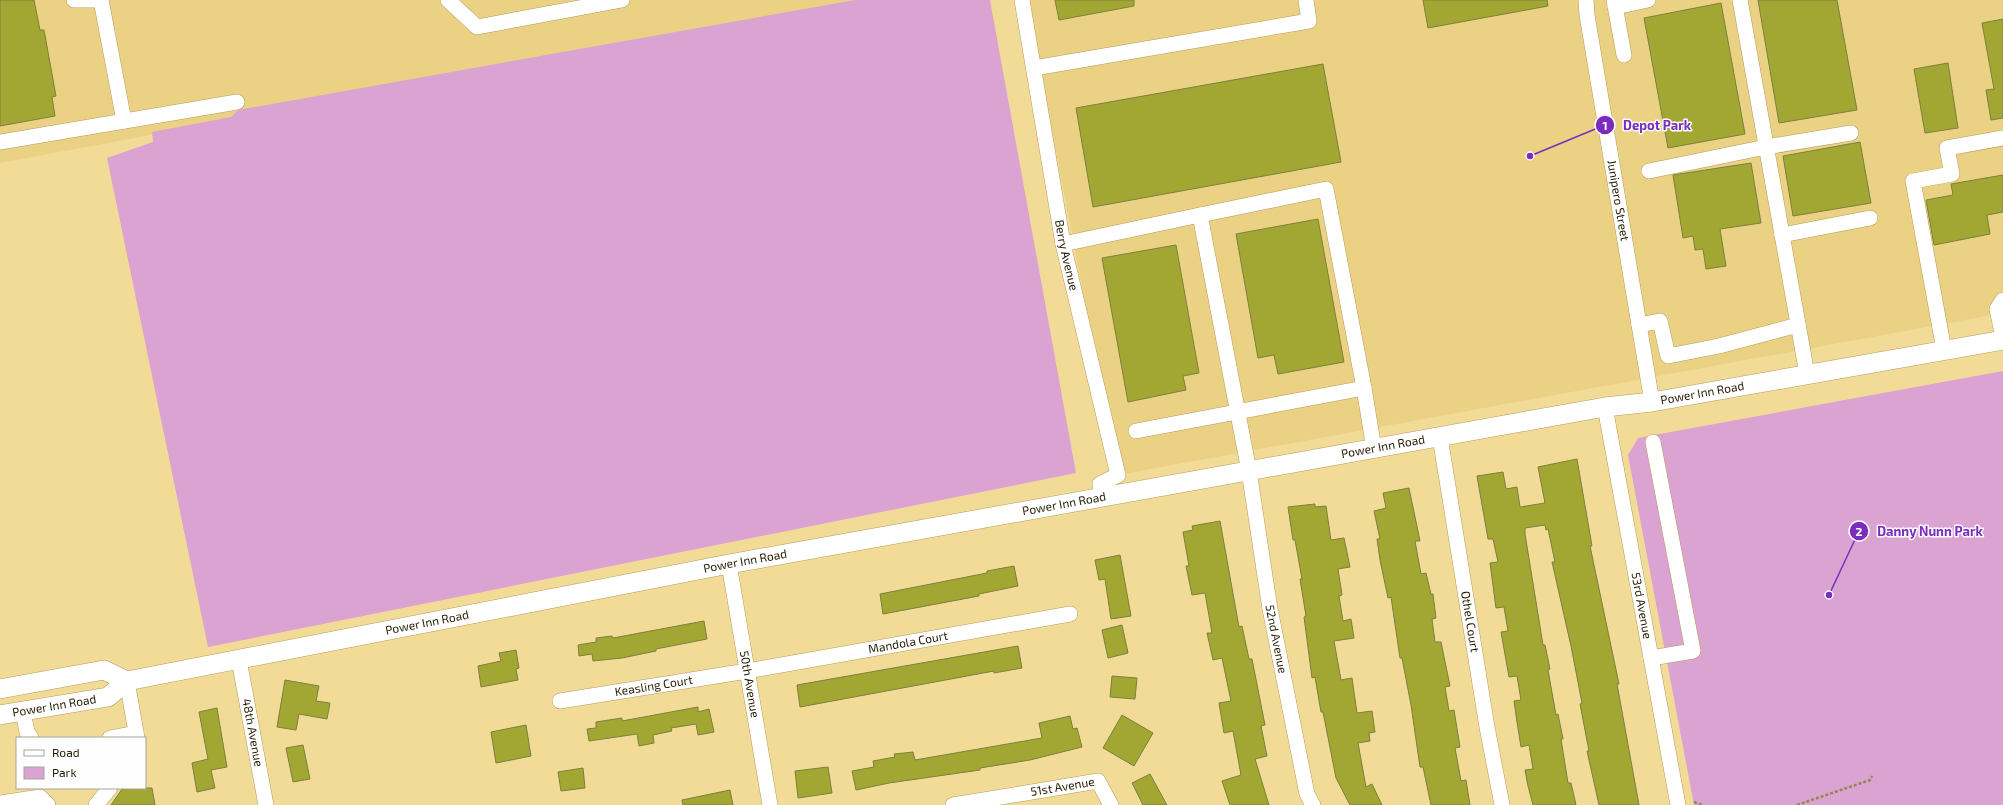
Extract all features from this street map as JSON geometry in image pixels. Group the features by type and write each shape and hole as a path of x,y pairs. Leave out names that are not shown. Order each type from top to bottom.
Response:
{"main road":[{"name":"Power Inn Road","path":"0,715 108,697 127,681 729,564 1605,407 1652,402 2003,339"},
{"path":"0,689 104,670 127,681"}],"street":[{"path":"74,0 101,0 124,121"},
{"path":"448,0 477,26 622,0"},
{"name":"Berry Avenue","path":"1022,0 1064,244 1118,475 1100,484 1102,498"},
{"path":"1034,68 1309,21 1306,0"},
{"name":"Junipero Street","path":"1586,0 1587,15 1652,402"},
{"path":"1624,55 1615,3 1648,0"},
{"path":"1740,0 1807,374"},
{"path":"0,142 237,102"},
{"path":"1649,171 1766,147 1851,133"},
{"path":"1944,350 1912,181 1952,174 1947,148 2003,138"},
{"path":"1064,244 1326,189 1364,388 1374,449"},
{"name":"52nd Avenue","path":"1200,216 1249,471 1270,609 1307,794 1313,805"},
{"path":"1782,235 1870,218"},
{"path":"2003,300 1997,310 2003,339"},
{"path":"1640,325 1660,321 1668,356 1719,346 1798,325"},
{"path":"1136,431 1364,388"},
{"name":"53rd Avenue","path":"1605,407 1678,805"},
{"name":"Othel Court","path":"1440,437 1487,727 1502,805"},
{"path":"1651,658 1693,651 1653,442"},
{"name":"50th Avenue","path":"729,564 770,805"},
{"name":"Mandola Court","path":"747,671 1070,614"},
{"name":"48th Avenue","path":"239,660 266,805"},
{"name":"Keasling Court","path":"560,701 747,671"},
{"path":"119,737 137,735 127,681"},
{"path":"24,712 27,732 30,737"},
{"name":"51st Avenue","path":"953,805 1098,781 1111,805"},
{"path":"96,805 109,789"},
{"path":"0,803 43,796"}],"path":[{"path":"1797,805 1870,780 1872,776"},
{"path":"1694,802 1702,805"}],"shaded area":[{"path":"0,0 916,0 248,117 0,163"},
{"path":"1027,0 2003,0 2003,313 1118,475"}],"green space":[{"path":"855,0 990,0 1076,473 208,647 107,158 153,142 152,132 231,117 238,110"},
{"path":"2003,371 2003,805 1694,805 1628,455 1638,438"}],"building":[{"path":"0,0 34,0 40,30 44,30 56,96 52,97 55,116 0,126"},
{"path":"1055,0 1134,0 1134,6 1059,20"},
{"path":"1423,0 1547,0 1548,6 1428,28"},
{"path":"1758,0 1837,0 1857,110 1779,123"},
{"path":"1721,3 1745,134 1668,148 1644,18"},
{"path":"2003,19 2003,118 1991,120 1986,90 1994,89 1982,23"},
{"path":"1948,63 1958,128 1925,133 1914,69"},
{"path":"1323,64 1341,162 1093,207 1076,108"},
{"path":"1860,142 1871,203 1793,216 1783,156"},
{"path":"1751,163 1761,223 1720,229 1726,266 1706,269 1703,249 1695,250 1693,236 1683,238 1673,175"},
{"path":"2003,175 2003,212 1987,215 1990,234 1934,245 1926,200 1953,195 1951,184"},
{"path":"1318,219 1344,362 1278,374 1274,355 1258,358 1236,234"},
{"path":"1176,245 1199,373 1183,376 1186,390 1128,402 1102,258"},
{"path":"1577,459 1592,546 1590,546 1619,684 1617,684 1639,805 1599,805 1587,751 1589,751 1580,704 1582,703 1571,646 1552,562 1555,562 1548,529 1546,530 1545,525 1525,528 1525,534 1543,645 1545,645 1550,669 1548,670 1556,715 1558,714 1563,739 1561,739 1568,783 1571,783 1576,805 1533,805 1525,770 1533,769 1529,745 1521,747 1514,701 1521,700 1517,676 1509,677 1501,632 1508,631 1504,607 1496,608 1490,563 1498,562 1493,539 1488,539 1477,476 1503,472 1506,489 1517,487 1520,507 1545,503 1538,467"},
{"path":"1409,488 1420,541 1415,541 1421,574 1426,573 1431,594 1433,594 1436,618 1432,619 1435,642 1441,642 1450,686 1445,687 1449,711 1454,710 1460,747 1455,748 1461,781 1466,780 1470,805 1431,805 1423,767 1420,767 1411,705 1402,658 1400,658 1391,597 1388,598 1380,560 1377,539 1380,539 1374,511 1386,508 1383,493"},
{"path":"1315,504 1315,507 1326,506 1331,540 1344,538 1350,567 1338,569 1342,595 1339,596 1343,621 1351,619 1354,638 1334,641 1341,680 1352,678 1357,713 1372,711 1375,732 1369,733 1370,741 1358,743 1366,787 1372,784 1382,805 1350,805 1336,778 1323,712 1321,712 1315,677 1312,678 1304,617 1306,616 1300,579 1302,579 1295,540 1293,540 1288,507"},
{"path":"1220,521 1239,627 1242,626 1249,659 1252,659 1265,725 1261,726 1267,756 1255,759 1269,805 1230,805 1222,781 1241,775 1233,731 1224,733 1219,703 1231,701 1222,658 1213,660 1207,633 1212,633 1205,593 1192,595 1186,566 1189,566 1183,532 1193,530 1192,526"},
{"path":"1120,555 1131,616 1111,619 1105,579 1099,580 1095,560"},
{"path":"1014,566 1018,586 979,594 979,596 883,614 880,594 987,573 987,571"},
{"path":"704,621 707,639 656,649 656,651 622,658 593,661 592,654 579,656 578,645 596,642 596,638 612,636 613,638"},
{"path":"1122,625 1128,653 1108,658 1102,630"},
{"path":"1018,646 1022,668 994,673 994,671 800,707 797,685"},
{"path":"516,650 519,668 516,669 518,680 481,687 478,666 501,661 499,653"},
{"path":"1112,676 1137,678 1135,699 1110,697"},
{"path":"285,680 319,686 316,701 330,703 327,719 299,714 296,730 277,727"},
{"path":"698,707 698,712 709,709 714,732 698,735 696,724 671,728 672,731 653,735 654,743 639,746 637,734 589,741 587,729 596,728 596,722 622,718 622,721"},
{"path":"217,708 227,767 211,770 215,788 197,792 192,763 208,759 199,712"},
{"path":"1122,715 1153,733 1134,766 1103,748"},
{"path":"1070,716 1073,729 1077,728 1082,747 1030,760 980,768 980,770 889,783 856,790 852,771 874,767 873,761 895,757 894,754 913,752 915,760 1042,738 1039,723"},
{"path":"526,725 531,756 496,763 491,732"},
{"path":"303,745 310,779 293,782 286,748"},
{"path":"828,767 832,793 798,798 795,771"},
{"path":"583,768 585,788 561,791 558,772"},
{"path":"1150,774 1167,805 1143,805 1132,783"},
{"path":"152,788 155,805 111,805 122,789"},
{"path":"730,790 733,805 683,805 682,800"}],"place":[{"name":"Depot Park","path":"1530,156"},
{"name":"Danny Nunn Park","path":"1829,595"}]}
